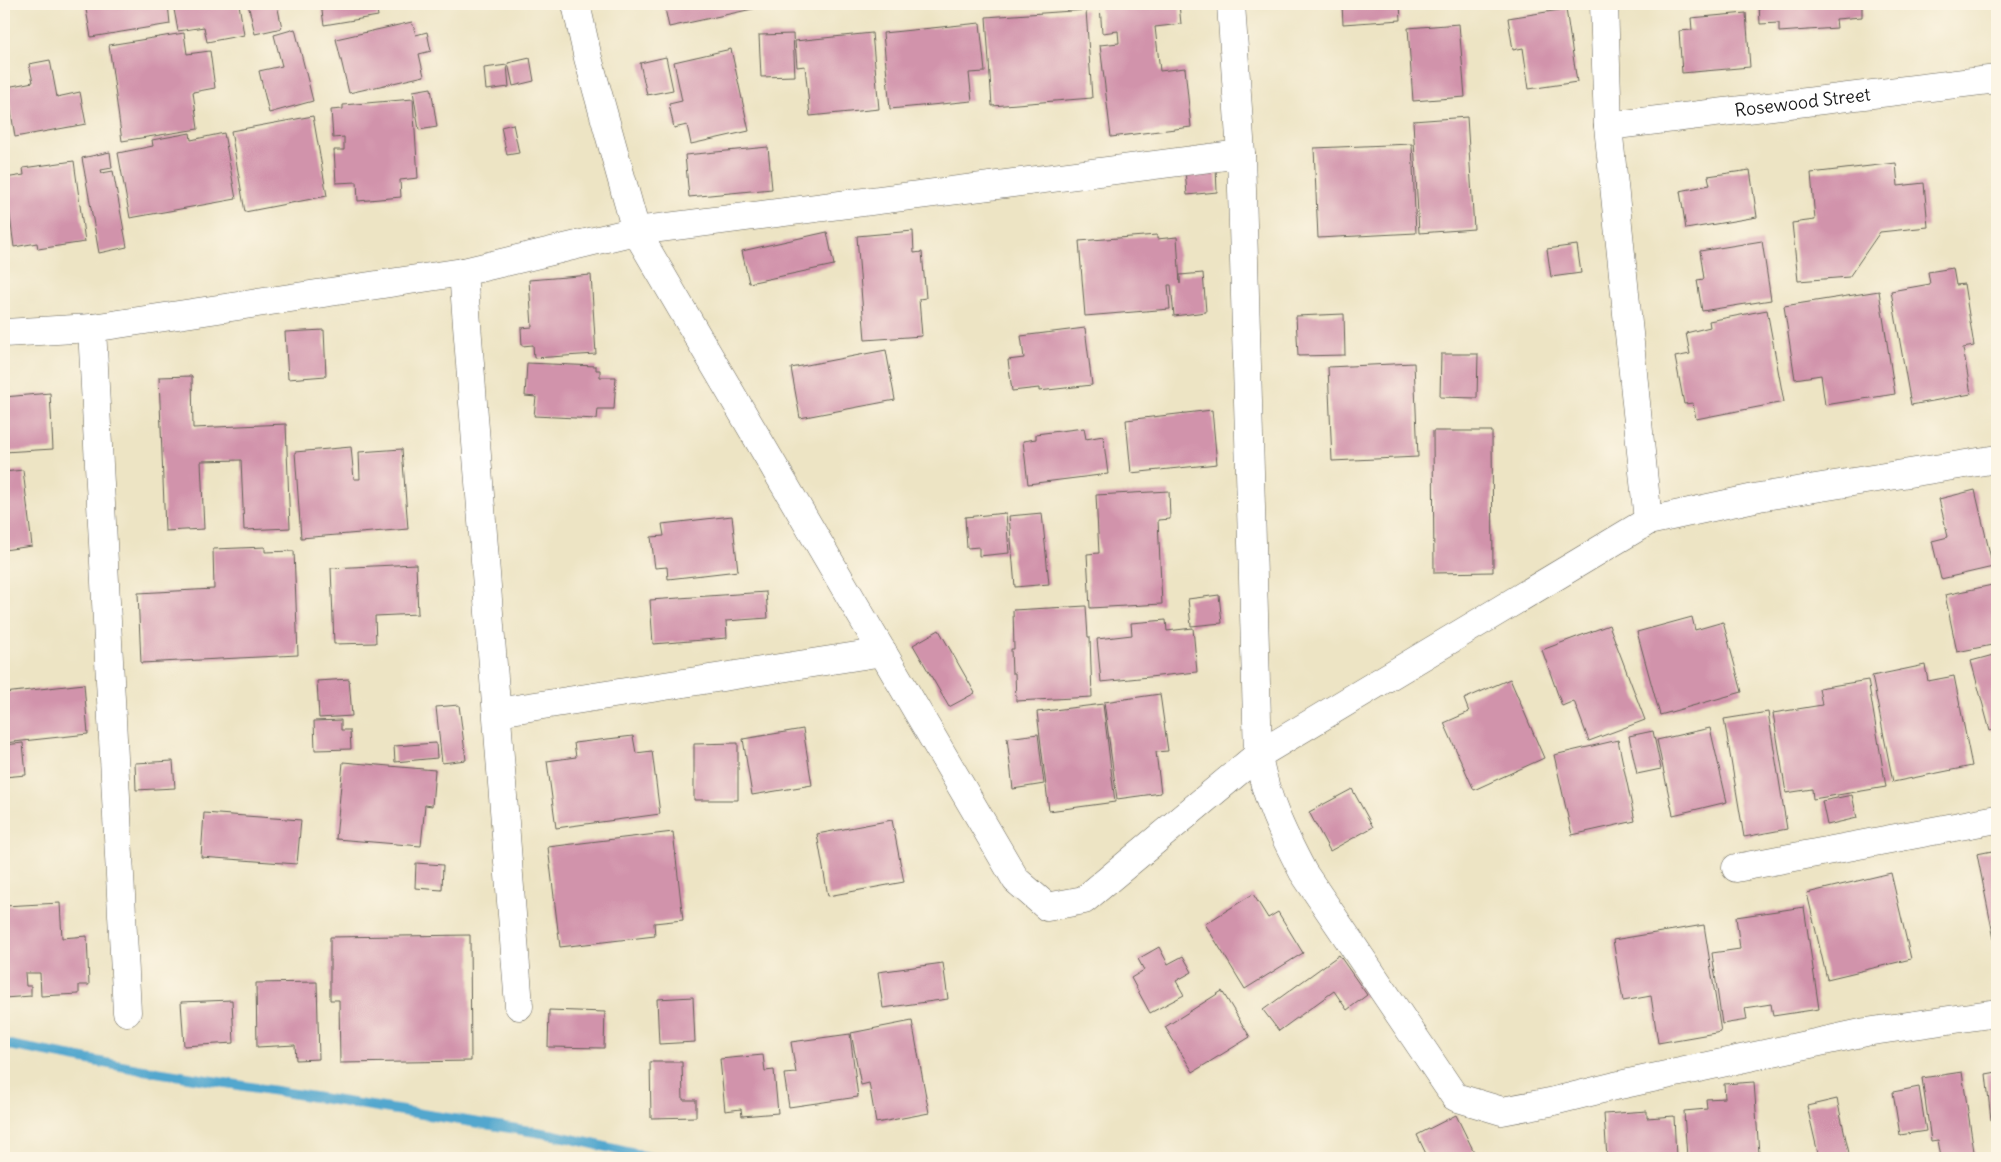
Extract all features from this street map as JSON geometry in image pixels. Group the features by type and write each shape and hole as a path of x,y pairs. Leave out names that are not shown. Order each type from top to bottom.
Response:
{"street":[{"path":"576,4 588,58 636,231 1016,880 1047,908 1084,900 1258,755 1648,521 1759,497 1997,459"},
{"path":"1231,4 1241,154 1258,755 1264,788 1302,872 1455,1098 1502,1111 1866,1032 1997,1013"},
{"path":"1604,4 1608,126 1648,521"},
{"name":"Rosewood Street","path":"1608,126 1997,78"},
{"path":"4,333 92,328 463,272 636,231 1241,154"},
{"path":"463,272 519,1006"},
{"path":"92,328 127,1012"},
{"path":"497,712 883,652"},
{"path":"1736,868 1997,819"}],"building":[{"path":"85,4 168,4 170,24 91,37"},
{"path":"173,4 239,4 244,35 207,42 204,27 178,31"},
{"path":"248,4 277,4 282,28 255,34"},
{"path":"321,4 376,4 378,16 324,25"},
{"path":"664,4 756,4 757,8 669,27"},
{"path":"1179,4 1181,24 1155,27 1160,71 1185,68 1191,127 1111,137 1100,45 1119,43 1118,31 1102,33 1100,6"},
{"path":"1342,4 1400,4 1401,20 1343,24"},
{"path":"1759,4 1862,4 1862,17 1836,19 1837,28 1779,32 1779,23 1760,24"},
{"path":"1566,9 1577,82 1529,89 1523,48 1513,50 1508,18"},
{"path":"1086,10 1092,98 992,106 986,17"},
{"path":"1746,13 1750,67 1682,73 1679,31 1692,30 1691,18"},
{"path":"412,22 416,35 427,32 431,51 419,54 424,76 349,93 336,39"},
{"path":"980,23 985,72 969,73 972,101 890,109 883,33"},
{"path":"1459,24 1465,97 1413,101 1408,28"},
{"path":"295,29 313,101 269,113 259,71 282,66 274,35"},
{"path":"184,33 187,54 210,51 215,88 193,92 198,129 122,141 109,45"},
{"path":"872,33 879,109 810,116 805,66 797,67 795,41"},
{"path":"793,34 795,76 761,77 759,35"},
{"path":"731,49 749,131 691,144 687,125 674,128 669,104 682,101 674,62"},
{"path":"666,57 673,90 647,95 640,63"},
{"path":"530,58 534,81 513,86 508,63"},
{"path":"50,60 57,97 80,92 86,124 15,137 7,87 33,82 29,64"},
{"path":"507,65 509,87 486,90 484,68"},
{"path":"431,88 437,127 419,130 413,91"},
{"path":"413,99 418,178 400,180 401,197 358,201 357,182 336,183 334,150 344,150 344,137 333,138 331,110 343,109 343,105"},
{"path":"313,116 327,196 245,212 231,131"},
{"path":"1467,117 1474,229 1419,233 1413,121"},
{"path":"513,124 519,153 507,155 501,127"},
{"path":"190,133 191,140 224,133 236,199 130,218 118,153 153,146 152,140"},
{"path":"1412,144 1416,233 1318,238 1314,148"},
{"path":"768,147 772,189 689,197 685,155"},
{"path":"110,152 112,168 101,170 102,173 113,171 127,247 99,253 82,158"},
{"path":"74,161 85,242 38,249 37,243 14,247 5,178 24,175 23,168"},
{"path":"1896,163 1898,186 1924,183 1928,227 1880,232 1849,277 1798,281 1792,223 1815,220 1811,173"},
{"path":"1216,167 1217,192 1187,195 1185,169"},
{"path":"1750,170 1757,217 1686,229 1680,191 1710,185 1708,176"},
{"path":"913,231 914,253 922,252 926,298 919,299 922,336 865,340 857,236"},
{"path":"827,232 834,265 749,283 742,251"},
{"path":"1157,235 1157,239 1177,237 1180,284 1180,275 1203,273 1206,312 1174,316 1171,285 1168,285 1170,309 1085,316 1079,241"},
{"path":"1762,241 1771,300 1702,311 1697,280 1704,279 1700,251"},
{"path":"1577,245 1581,273 1551,277 1547,249"},
{"path":"1953,268 1956,285 1964,284 1974,346 1963,348 1971,394 1911,405 1891,291 1930,284 1928,272"},
{"path":"591,275 596,354 534,358 533,345 522,346 521,328 532,327 529,280"},
{"path":"1879,291 1895,394 1825,405 1821,375 1795,379 1784,306"},
{"path":"1767,310 1784,402 1696,419 1693,403 1684,404 1675,357 1690,354 1686,333 1710,327 1709,321"},
{"path":"1344,314 1345,355 1298,356 1296,316"},
{"path":"1085,328 1092,385 1039,391 1039,388 1012,391 1008,360 1024,358 1021,336"},
{"path":"324,330 326,376 288,379 285,332"},
{"path":"886,350 895,400 800,418 791,368"},
{"path":"1441,354 1478,354 1477,398 1440,397"},
{"path":"527,363 596,366 596,370 600,370 600,377 616,377 614,409 598,409 597,419 534,416 536,397 525,396"},
{"path":"1414,363 1418,457 1332,461 1328,367"},
{"path":"192,376 193,428 286,424 290,528 244,530 241,460 201,461 204,529 165,531 159,377"},
{"path":"50,393 53,449 4,452 4,397"},
{"path":"1212,410 1217,464 1131,473 1126,420"},
{"path":"1084,428 1086,439 1103,436 1108,474 1028,484 1023,441 1036,439 1036,434"},
{"path":"1433,431 1492,431 1493,572 1434,573"},
{"path":"351,447 354,479 360,479 359,452 402,449 408,529 301,538 295,452"},
{"path":"23,470 32,546 4,550 4,472"},
{"path":"1975,490 1993,567 1941,579 1932,541 1948,537 1939,499"},
{"path":"1169,491 1170,519 1158,520 1162,604 1090,608 1087,554 1099,553 1096,495"},
{"path":"1006,513 1009,553 979,556 979,547 967,548 965,517"},
{"path":"1042,513 1049,584 1015,587 1009,516"},
{"path":"732,516 738,571 668,579 667,567 655,568 651,537 664,536 662,524"},
{"path":"265,547 265,552 294,551 298,655 141,663 138,593 214,589 213,549"},
{"path":"416,564 418,614 375,616 376,643 334,644 331,568"},
{"path":"1997,584 1997,644 1957,652 1945,595"},
{"path":"766,592 768,618 726,621 727,638 653,644 650,600"},
{"path":"1219,595 1222,623 1191,626 1188,599"},
{"path":"1086,606 1088,637 1090,637 1092,697 1016,701 1015,673 1012,673 1011,649 1014,649 1013,610"},
{"path":"1692,617 1695,630 1723,622 1742,692 1660,715 1637,632"},
{"path":"1166,620 1167,631 1193,628 1197,672 1101,682 1097,639 1132,635 1131,623"},
{"path":"1609,625 1645,720 1589,741 1574,701 1562,706 1542,650"},
{"path":"939,630 975,693 949,707 913,645"},
{"path":"1997,654 1997,728 1990,731 1971,661"},
{"path":"1925,665 1928,681 1954,676 1972,766 1893,782 1872,676"},
{"path":"349,679 352,716 319,718 317,681"},
{"path":"1510,679 1544,758 1474,790 1444,723 1469,712 1464,699"},
{"path":"1868,680 1886,787 1813,799 1812,789 1786,793 1773,713 1822,705 1819,688"},
{"path":"84,684 88,734 4,743 4,693"},
{"path":"1160,694 1168,751 1156,752 1161,793 1117,799 1104,702"},
{"path":"1103,704 1115,802 1049,811 1037,712"},
{"path":"459,705 466,760 442,763 436,707"},
{"path":"1768,712 1787,829 1744,837 1724,719"},
{"path":"341,720 341,730 350,730 351,749 315,750 314,721"},
{"path":"1710,728 1727,802 1673,815 1657,740"},
{"path":"803,729 812,785 752,795 743,739"},
{"path":"1653,731 1661,769 1637,774 1629,736"},
{"path":"1038,734 1044,784 1013,789 1007,738"},
{"path":"633,736 636,753 652,751 660,814 556,828 547,761 576,757 574,743"},
{"path":"1618,740 1635,821 1572,835 1554,755"},
{"path":"23,743 26,775 4,777 4,745"},
{"path":"436,743 437,758 395,762 394,746"},
{"path":"738,743 738,800 694,800 694,744"},
{"path":"173,761 175,788 136,790 135,763"},
{"path":"343,762 435,770 432,806 425,805 421,846 336,839"},
{"path":"1352,789 1373,827 1330,851 1309,812"},
{"path":"1852,795 1857,818 1827,825 1822,801"},
{"path":"204,813 301,820 297,864 201,857"},
{"path":"892,820 904,882 828,896 817,834"},
{"path":"673,832 683,920 654,923 655,936 560,947 548,847"},
{"path":"1997,850 1997,949 1996,949 1977,854"},
{"path":"416,863 443,865 442,890 415,888"},
{"path":"1891,873 1911,959 1827,979 1807,893"},
{"path":"1253,894 1268,918 1278,912 1303,953 1245,989 1205,924"},
{"path":"60,903 62,938 87,936 89,985 79,985 79,994 41,996 40,973 25,973 26,986 31,986 31,996 4,998 4,906"},
{"path":"1804,907 1819,1009 1773,1016 1771,1004 1745,1008 1747,1020 1722,1024 1712,953 1740,949 1736,917"},
{"path":"1704,925 1721,1032 1658,1043 1651,996 1623,1001 1613,940"},
{"path":"470,935 471,1061 340,1063 339,1000 330,1000 330,937"},
{"path":"1159,947 1168,964 1183,956 1192,972 1176,981 1184,995 1150,1013 1131,978 1144,970 1138,959"},
{"path":"1339,955 1367,995 1347,1010 1334,991 1279,1031 1263,1010"},
{"path":"943,963 948,999 883,1008 878,972"},
{"path":"317,982 319,1059 296,1060 295,1045 257,1047 256,983"},
{"path":"1222,991 1250,1037 1193,1072 1165,1027"},
{"path":"693,997 695,1042 659,1044 657,999"},
{"path":"232,1000 234,1043 184,1046 181,1002"},
{"path":"549,1010 605,1012 604,1048 548,1047"},
{"path":"912,1021 929,1113 876,1123 869,1083 861,1085 851,1033"},
{"path":"850,1034 858,1097 789,1107 784,1074 796,1073 791,1042"},
{"path":"763,1055 765,1071 774,1070 778,1113 742,1116 741,1109 725,1111 720,1059"},
{"path":"650,1062 682,1062 683,1100 696,1100 696,1117 651,1118"},
{"path":"1962,1072 1975,1158 1941,1158 1938,1140 1931,1141 1922,1078"},
{"path":"1997,1072 1997,1120 1991,1120 1986,1074"},
{"path":"1754,1082 1759,1154 1687,1158 1684,1111 1707,1109 1706,1099 1725,1098 1724,1084"},
{"path":"1919,1087 1926,1131 1900,1135 1893,1092"},
{"path":"1837,1099 1849,1153 1819,1158 1807,1106"},
{"path":"1647,1111 1647,1118 1674,1116 1676,1158 1607,1158 1604,1114"},
{"path":"1456,1115 1477,1158 1428,1158 1417,1135"}],"waterway":[{"path":"4,1044 137,1069 555,1135 653,1158"}]}
